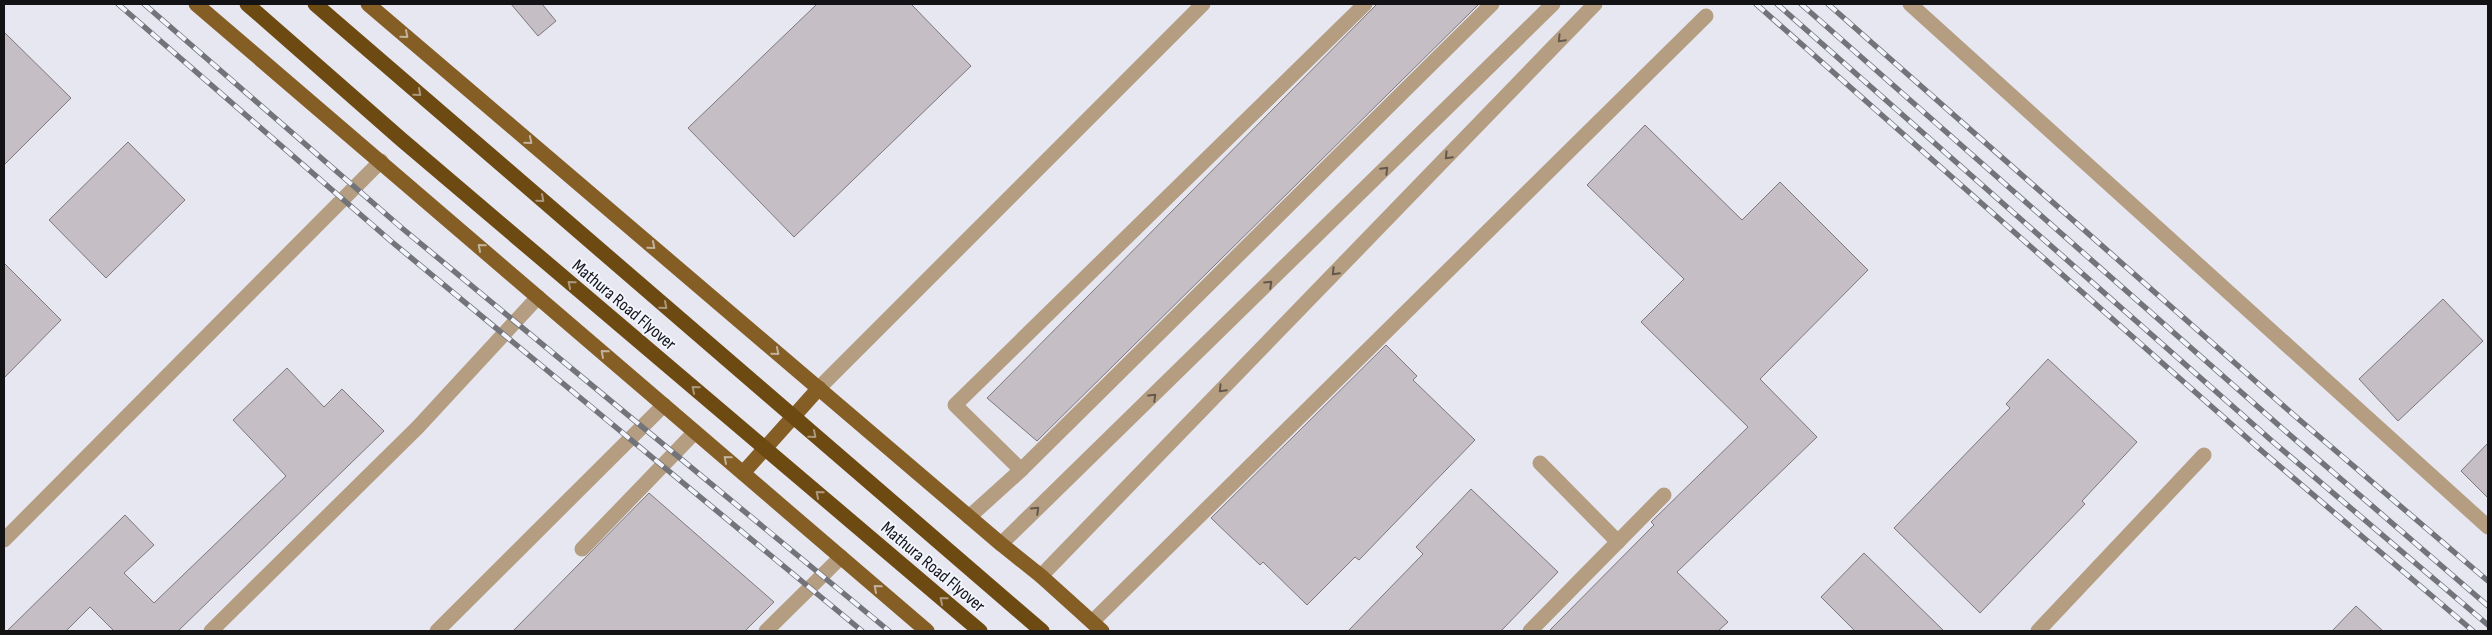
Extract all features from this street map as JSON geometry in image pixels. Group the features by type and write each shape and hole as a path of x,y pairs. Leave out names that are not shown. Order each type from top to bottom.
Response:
{"highway":[{"name":"Mathura Road Flyover","path":"247,4 402,140 980,631"},
{"name":"Mathura Road Flyover","path":"315,4 1042,631"}],"main road":[{"path":"196,4 927,631"},
{"path":"368,4 969,517 1042,576 1097,627"},
{"path":"743,473 819,388"}],"street":[{"path":"819,388 1204,4"},
{"path":"1021,470 955,405 1365,4"},
{"path":"969,517 1021,470 1492,4"},
{"path":"1001,544 1553,4"},
{"path":"1042,576 1595,4"},
{"path":"1910,4 2488,527"},
{"path":"1097,627 1706,16"},
{"path":"4,540 381,161"},
{"path":"211,631 418,427 538,297"},
{"path":"437,631 664,405"},
{"path":"582,549 695,432"},
{"path":"2038,631 2204,455"},
{"path":"1540,463 1618,542"},
{"path":"1530,631 1664,495"},
{"path":"766,631 841,557"}],"building":[{"path":"511,4 542,4 556,21 538,36"},
{"path":"817,4 911,4 971,66 794,237 688,128"},
{"path":"1377,4 1479,4 1037,441 987,398"},
{"path":"4,32 71,98 4,165"},
{"path":"1645,125 1742,220 1780,182 1868,270 1760,379 1817,437 1677,572 1728,622 1718,631 1549,631 1654,525 1651,522 1748,427 1641,322 1684,279 1587,185"},
{"path":"128,142 185,200 106,278 49,220"},
{"path":"4,263 61,320 4,378"},
{"path":"2443,299 2483,341 2398,421 2359,379"},
{"path":"1386,345 1417,376 1413,380 1475,440 1359,560 1355,557 1307,605 1263,562 1260,565 1211,518"},
{"path":"2048,359 2137,442 2082,501 2085,504 1980,613 1894,528 2010,408 2006,404"},
{"path":"287,368 324,407 342,389 384,431 178,631 114,631 90,607 66,631 7,631 125,515 154,545 124,573 154,603 286,476 233,420"},
{"path":"2488,443 2488,498 2461,471"},
{"path":"1471,489 1558,572 1501,631 1348,631 1423,554 1416,547"},
{"path":"649,493 774,602 745,631 513,631"},
{"path":"1864,553 1944,631 1855,631 1821,597"},
{"path":"2356,606 2383,631 2332,631"}],"railway":[{"path":"118,4 392,242 862,631"},
{"path":"144,4 403,229 889,631"},
{"path":"1756,4 2263,452 2473,631"},
{"path":"1777,4 2272,441 2488,625"},
{"path":"1801,4 2283,429 2488,606"},
{"path":"1828,4 2295,416 2488,581"}]}
